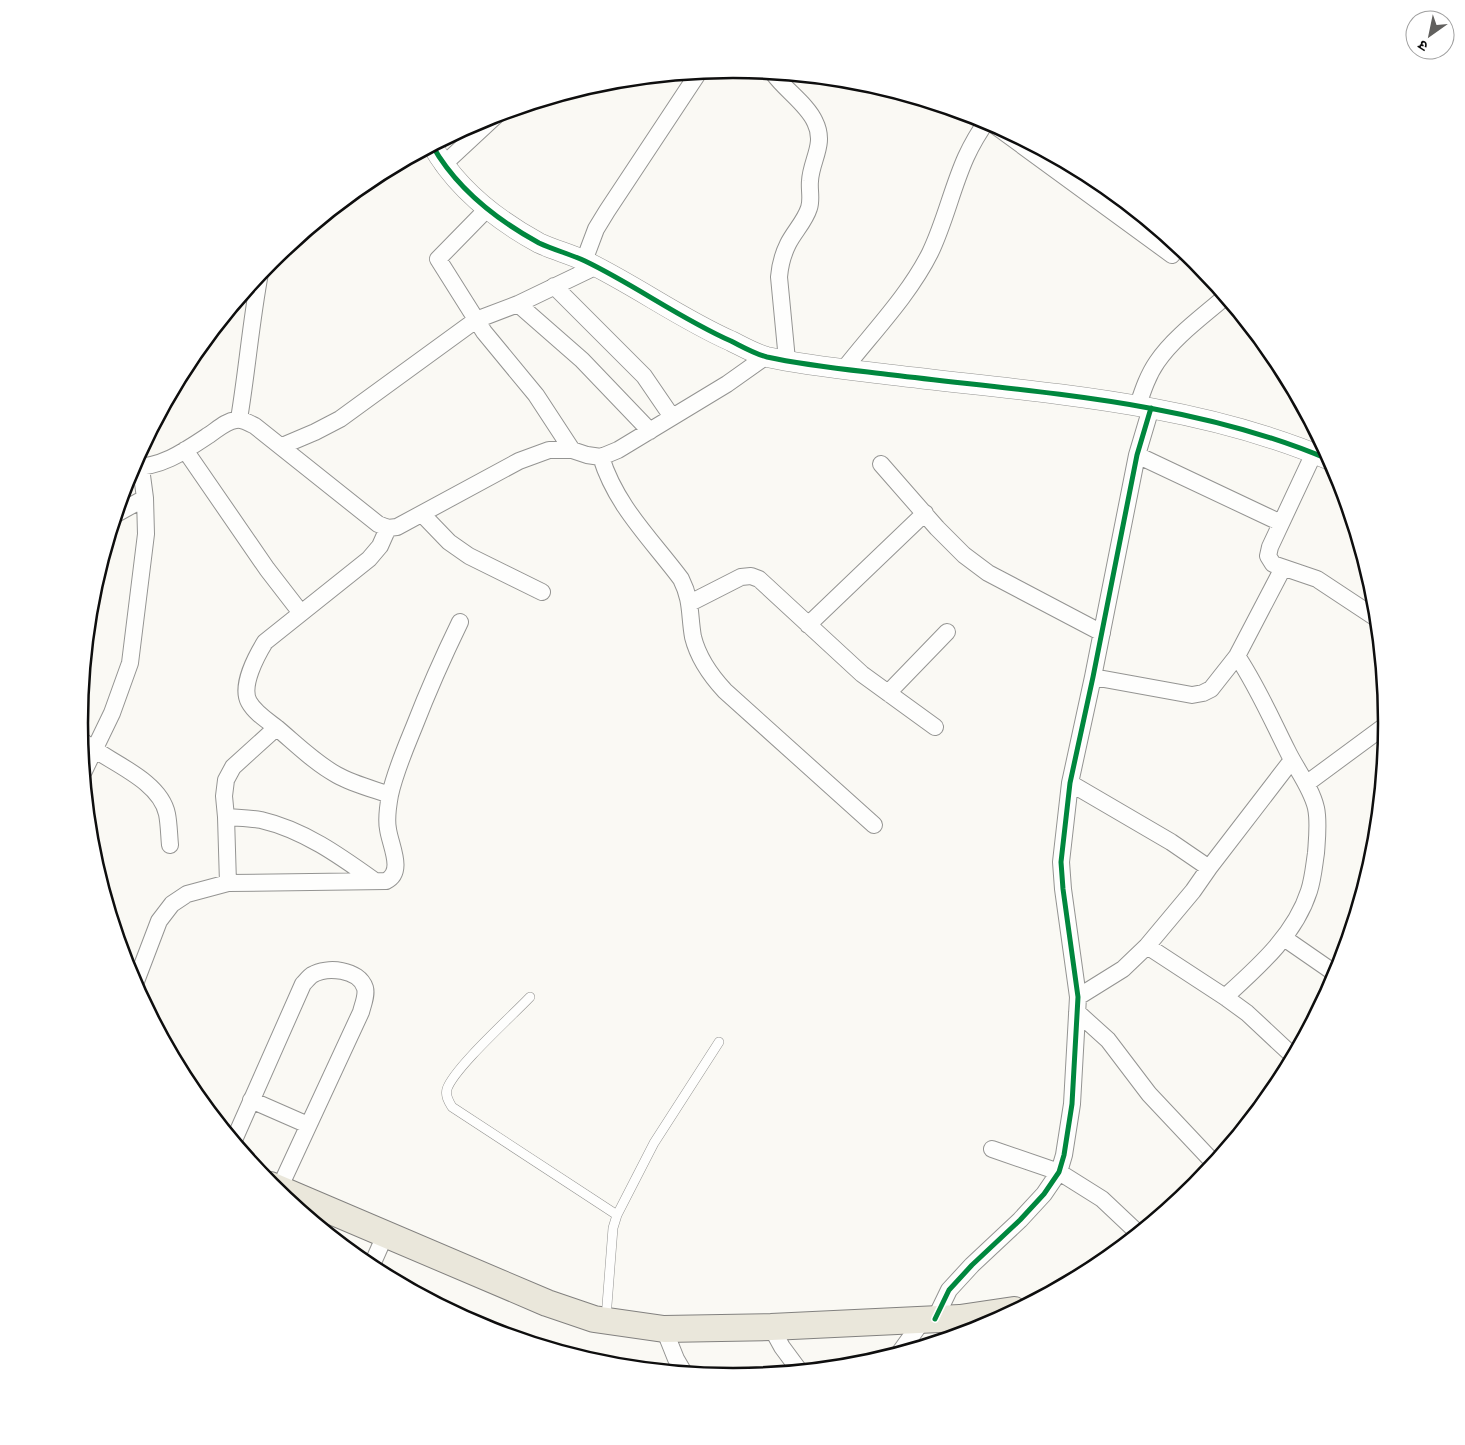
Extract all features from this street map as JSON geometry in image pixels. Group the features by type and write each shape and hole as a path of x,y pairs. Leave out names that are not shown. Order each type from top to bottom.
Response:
{"main road":[{"path":"294,1195 547,1303 594,1319 664,1329 945,1322 986,1315"}],"street":[{"path":"282,446 340,419 476,320 518,304 554,286 590,264 596,229 695,79"},
{"path":"778,79 813,117 817,125 819,137 819,148 810,180 810,205 788,245 780,264 778,277 787,360"},
{"path":"443,165 483,128"},
{"path":"844,369 918,274 938,234 965,158 983,129"},
{"path":"435,150 443,165 487,209 512,226 541,243 590,264 718,335 765,356 844,369 1145,406 1250,431 1319,456"},
{"path":"1054,164 1172,255"},
{"path":"487,209 438,259 476,320 536,395 572,450"},
{"path":"239,419 258,286"},
{"path":"554,286 644,376 672,417"},
{"path":"918,1340 945,1322 949,1290 972,1265 1020,1220 1044,1194 1059,1172 1064,1154 1072,1104 1077,1004 1061,862 1070,783 1137,455 1148,377 1167,349 1220,301"},
{"path":"518,304 582,360 650,430"},
{"path":"141,467 161,463 185,450 226,423 239,419 255,426 282,446 378,524 388,528 398,527 519,461 548,450 572,450 601,457 618,450 727,384 765,356"},
{"path":"185,450 262,561 301,613"},
{"path":"1137,455 1281,523"},
{"path":"601,457 607,477 618,497 681,579 688,592 693,638 702,660 714,679 874,825"},
{"path":"1321,459 1281,523 1268,556 1273,564 1296,570 1317,579 1368,612"},
{"path":"881,464 964,554 988,572 1102,633"},
{"path":"89,762 112,713 130,663 146,534 145,498 138,474"},
{"path":"124,510 145,498"},
{"path":"808,625 925,513"},
{"path":"422,514 449,542 469,556 542,592"},
{"path":"388,528 380,546 368,559 265,642 256,657 250,674 247,693 249,702 259,714 323,767 339,776 390,795"},
{"path":"1093,677 1192,695 1211,690 1237,656 1283,568"},
{"path":"690,604 741,577 751,576 759,579 862,674 935,727"},
{"path":"139,974 159,922 172,904 187,894 228,884 386,881 392,878 395,872 395,864 387,828 390,795 400,760 434,677 460,622"},
{"path":"888,693 947,632"},
{"path":"1225,997 1262,963 1284,938 1298,916 1309,891 1318,839 1316,808 1306,784 1292,760 1263,698 1237,656"},
{"path":"228,884 224,796 226,780 233,767 276,728"},
{"path":"1306,784 1378,731"},
{"path":"89,747 147,784 160,797 167,813 170,845"},
{"path":"1077,1004 1123,969 1147,946 1193,891 1208,868 1292,760"},
{"path":"1070,783 1171,842 1208,868"},
{"path":"226,817 260,820 287,829 319,843 375,881"},
{"path":"1284,938 1328,969"},
{"path":"1147,946 1247,1013 1287,1051"},
{"path":"237,1134 303,984 312,975 322,971 346,971 359,978 365,989 365,1001 308,1125 278,1180"},
{"path":"1077,1004 1108,1040 1149,1094 1209,1157"},
{"path":"251,1100 308,1125"},
{"path":"992,1149 1059,1172 1102,1199 1133,1228"},
{"path":"374,1259 386,1233"},
{"path":"771,1327 782,1348 794,1364"},
{"path":"664,1329 680,1365"}],"lane":[{"path":"530,997 467,1062 450,1083 446,1092 448,1100 452,1107 617,1215"},
{"path":"606,1321 613,1228 617,1215 654,1143 719,1042"}],"cycle path":[{"path":"435,150 465,189 493,213 523,234 539,243 604,270 694,323 762,356 814,365 1115,402 1224,424 1278,440 1319,456"},
{"path":"935,1319 949,1290 1044,1194 1059,1172 1064,1155 1072,1104 1078,997 1061,862 1070,783 1137,455 1151,408"}]}
